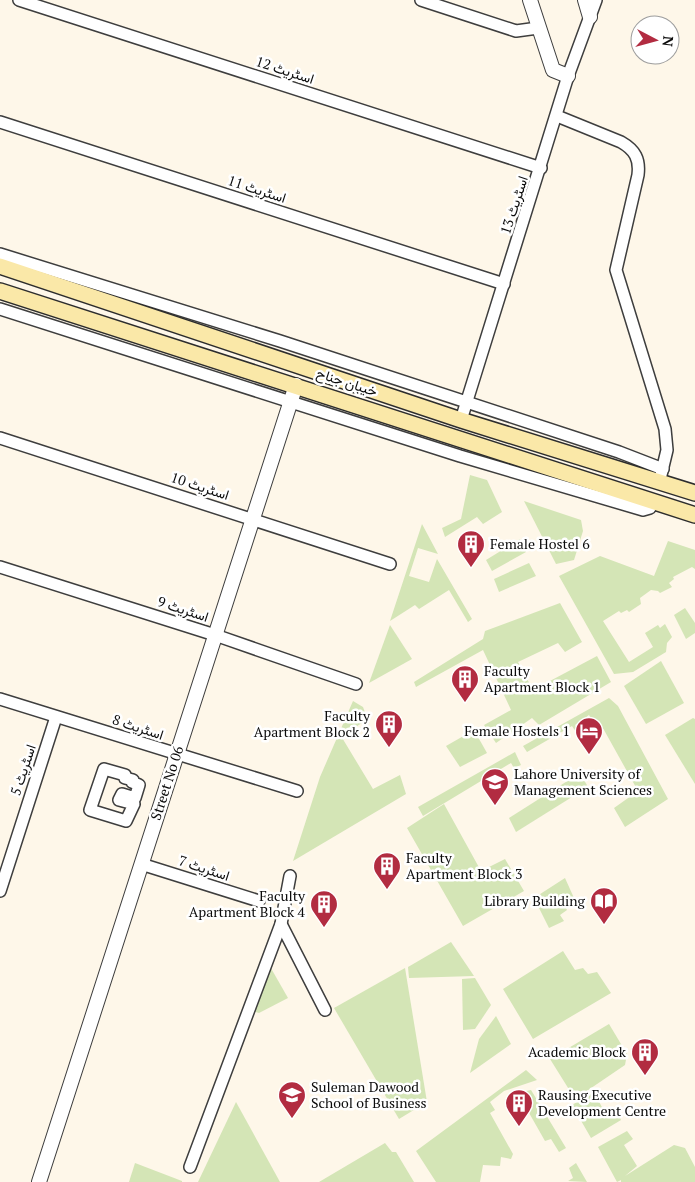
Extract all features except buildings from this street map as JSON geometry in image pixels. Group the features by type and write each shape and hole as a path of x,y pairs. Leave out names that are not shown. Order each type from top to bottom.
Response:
{"main road":[{"name":"خیبان جناح","path":"0,266 461,420 660,476 695,494"},
{"name":"خیبان جناح","path":"0,291 695,515"}],"street":[{"name":"اسٹریٹ 12","path":"19,0 541,168"},
{"path":"421,0 516,31 538,28"},
{"path":"530,0 553,70 568,76"},
{"path":"585,0 590,17"},
{"name":"اسٹریٹ 13","path":"461,420 541,168 568,76 596,0"},
{"path":"0,254 280,341 619,452 660,476 667,450 665,429 616,270 638,175 637,155 625,145 557,116"},
{"name":"اسٹریٹ 11","path":"0,122 504,284"},
{"path":"0,309 290,402 643,510 650,508 653,501"},
{"path":"274,358 280,341"},
{"name":"Street No 06","path":"39,1182 296,385"},
{"name":"اسٹریٹ 10","path":"0,438 390,564"},
{"name":"اسٹریٹ 9","path":"0,566 215,635 356,684"},
{"name":"اسٹریٹ 8","path":"0,699 297,792"},
{"name":"اسٹریٹ 5","path":"0,890 56,717"},
{"path":"104,769 125,775 124,778 133,780 132,782 140,785 135,798 122,794 120,800 134,804 126,821 90,810 104,769"},
{"name":"اسٹریٹ 7","path":"141,864 259,902"},
{"path":"190,1167 281,924 290,876"},
{"path":"281,924 325,1010"}],"green space":[{"path":"470,475 487,480 502,512 483,524 477,517 445,537 442,528 461,519"},
{"path":"524,501 581,520 583,531 574,560 556,564"},
{"path":"422,524 438,554 418,548 409,576 429,582 437,559 472,619 468,622 449,590 419,609 415,605 390,621"},
{"path":"520,539 526,552 492,571 486,560"},
{"path":"668,541 695,550 695,569 692,567 673,577 674,579 669,583 672,587 660,593 651,590 640,598 641,604 629,612 627,610 621,613 619,611 603,621 629,662 653,647 645,633 658,625 660,628 665,624 672,637 667,643 666,652 633,672 614,674 559,576 600,556 654,576"},
{"path":"529,563 536,576 499,592 494,579"},
{"path":"560,603 582,642 565,652 558,643 518,662 533,690 597,656 611,682 539,725 532,718 496,743 484,725 511,710 483,650 416,687 414,682 483,639 485,631"},
{"path":"685,608 695,623 695,633 686,639 674,615"},
{"path":"390,625 412,659 369,683"},
{"path":"661,661 684,703 646,724 624,686"},
{"path":"609,698 618,706 668,799 625,827 614,808 638,791 599,721 594,724 589,715 575,725 578,731 576,732 572,726 527,752 523,746"},
{"path":"353,701 363,707 366,715 362,723 341,736 373,789 400,775 406,794 293,861 320,777"},
{"path":"693,718 695,719 695,784 665,735"},
{"path":"474,730 487,753 460,767 446,746"},
{"path":"515,752 521,765 514,768 511,763 423,816 418,807"},
{"path":"580,773 588,787 516,832 509,818"},
{"path":"444,804 481,871 505,859 524,891 463,926 407,828"},
{"path":"565,878 574,898 564,904 567,910 560,915 564,921 549,928 534,898"},
{"path":"451,942 474,976 409,978 408,967"},
{"path":"563,951 575,970 583,968 588,974 597,972 611,993 533,1039 503,989"},
{"path":"268,963 288,998 259,1013 252,1011"},
{"path":"405,968 427,1102 399,1119 334,1008"},
{"path":"475,978 491,1005 475,1029 463,1030 462,979"},
{"path":"496,1016 511,1044 470,1073 479,1039"},
{"path":"609,1024 627,1054 625,1065 575,1099 550,1059"},
{"path":"526,1070 537,1080 504,1091 490,1102 495,1110 490,1113 513,1154 511,1159 501,1157 500,1166 483,1165 480,1182 436,1182 416,1151"},
{"path":"531,1090 566,1148 559,1152 551,1139 545,1141 520,1097 514,1099 512,1094"},
{"path":"594,1092 606,1115 616,1109 621,1120 591,1138 572,1105"},
{"path":"236,1102 280,1182 198,1182"},
{"path":"627,1131 633,1139 624,1145 637,1166 625,1176 674,1145 685,1148 695,1167 695,1182 621,1182 621,1180 617,1182 598,1147"},
{"path":"385,1143 392,1152 396,1152 414,1182 319,1182"},
{"path":"135,1163 182,1181 182,1182 129,1182"},
{"path":"576,1163 587,1182 568,1181 573,1178 569,1168"}],"place":[{"name":"Female Hostel 6","path":"471,568"},
{"name":"Faculty Apartment Block 1","path":"465,703"},
{"name":"Faculty Apartment Block 2","path":"389,748"},
{"name":"Female Hostels 1","path":"589,755"},
{"name":"Lahore University of Management Sciences","path":"495,806"},
{"name":"Faculty Apartment Block 3","path":"387,890"},
{"name":"Library Building","path":"604,925"},
{"name":"Faculty Apartment Block 4","path":"324,928"},
{"name":"Academic Block","path":"645,1076"},
{"name":"Suleman Dawood School of Business","path":"292,1119"},
{"name":"Rausing Executive Development Centre","path":"519,1127"}]}
